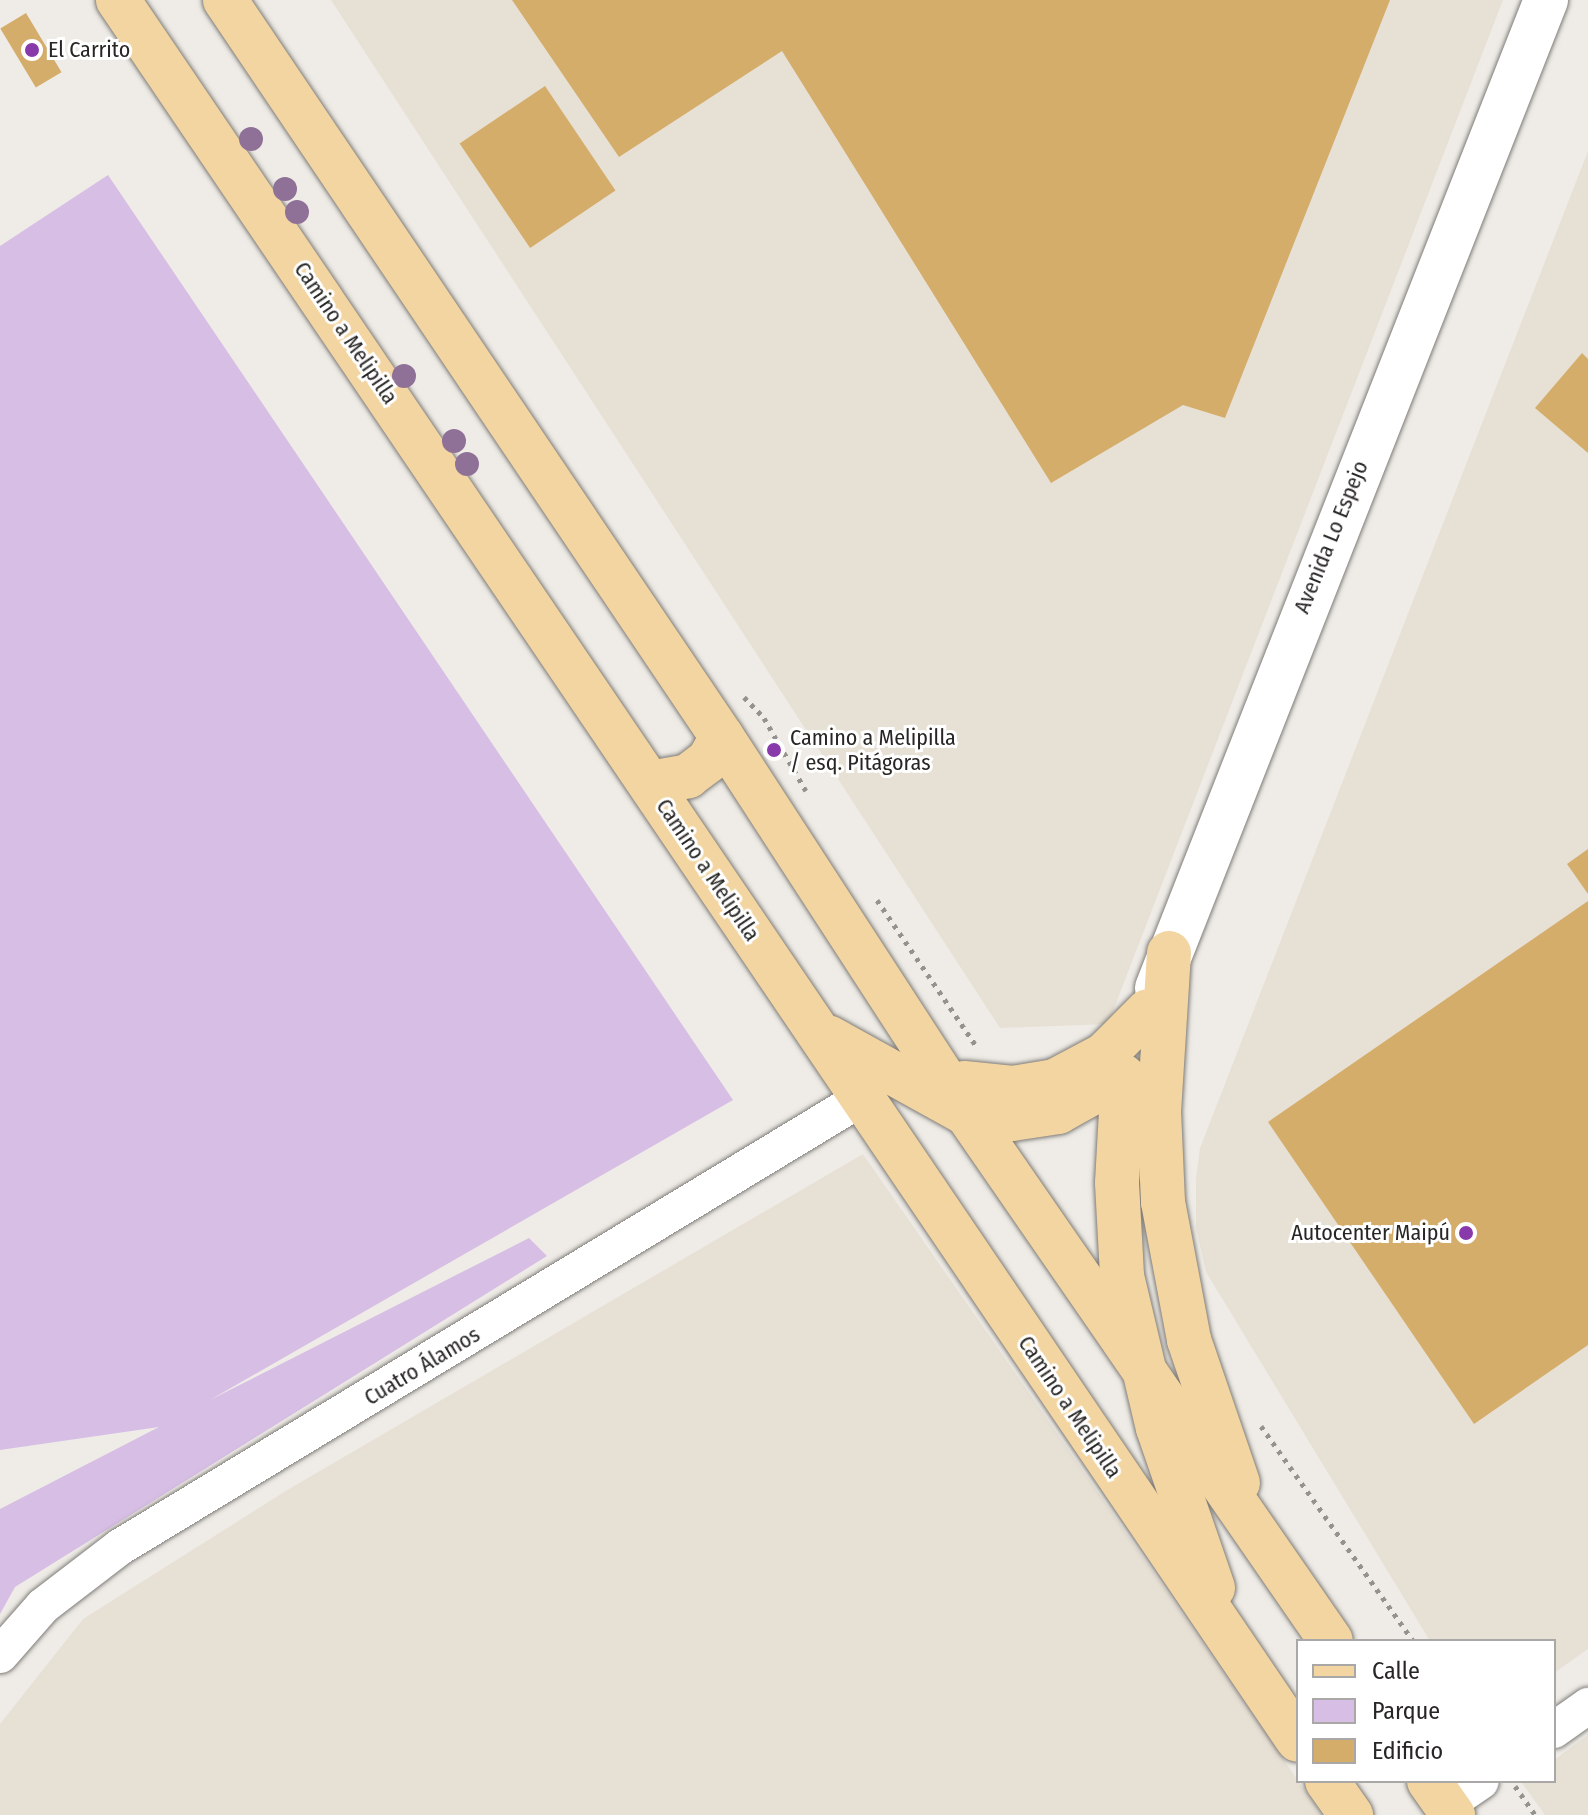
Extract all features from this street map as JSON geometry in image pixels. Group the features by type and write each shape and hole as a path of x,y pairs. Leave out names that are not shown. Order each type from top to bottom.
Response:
{"main road":[{"name":"Camino a Melipilla","path":"118,0 1296,1737"},
{"path":"225,0 722,737 956,1097 1330,1639"},
{"name":"Avenida Lo Espejo","path":"1123,1076 1546,0"},
{"path":"650,783 688,776 709,760 722,737"},
{"path":"1169,953 1159,1111 1163,1202 1189,1340 1249,1523"},
{"path":"956,1097 1055,1081 1104,1055 1148,1011"},
{"path":"816,1029 956,1097 1012,1119 1058,1112 1123,1076"},
{"path":"1123,1076 1117,1183 1120,1248 1142,1371 1181,1500 1247,1667"},
{"path":"1328,1783 1351,1815"}],"street":[{"name":"Cuatro Álamos","path":"0,1655 43,1606 132,1539 862,1098"},
{"path":"1556,1729 1588,1706"}],"path":[{"path":"1512,1783 1535,1815"}],"shaded area":[{"path":"331,0 1503,0 1108,1024 1000,1028"},
{"path":"1588,151 1588,1649 1556,1672 1556,1639 1429,1639 1206,1272 1196,1228 1196,1178 1200,1148"},
{"path":"863,1154 1296,1778 1296,1783 1300,1783 1322,1815 0,1815 0,1724 83,1619 289,1489"},
{"path":"1588,1735 1588,1815 1545,1815 1522,1783 1556,1783 1556,1759"}],"green space":[{"path":"108,175 733,1100 210,1400 529,1238 547,1256 15,1587 0,1614 0,1509 159,1427 0,1450 0,246"}],"building":[{"path":"512,0 1390,0 1225,418 1183,405 1051,483 782,51 619,157"},
{"name":"El Carrito","path":"26,13 62,72 36,88 0,28"},
{"path":"545,86 615,190 530,248 460,144"},
{"path":"1582,353 1588,359 1588,453 1535,408"},
{"path":"1588,849 1588,894 1567,864"},
{"name":"Autocenter Maipú","path":"1588,901 1588,1345 1474,1424 1268,1122"}],"place":[{"name":"El Carrito","path":"32,50"},
{"name":"Camino a Melipilla / esq. Pitágoras","path":"774,750"},
{"name":"Autocenter Maipú","path":"1466,1233"}]}
